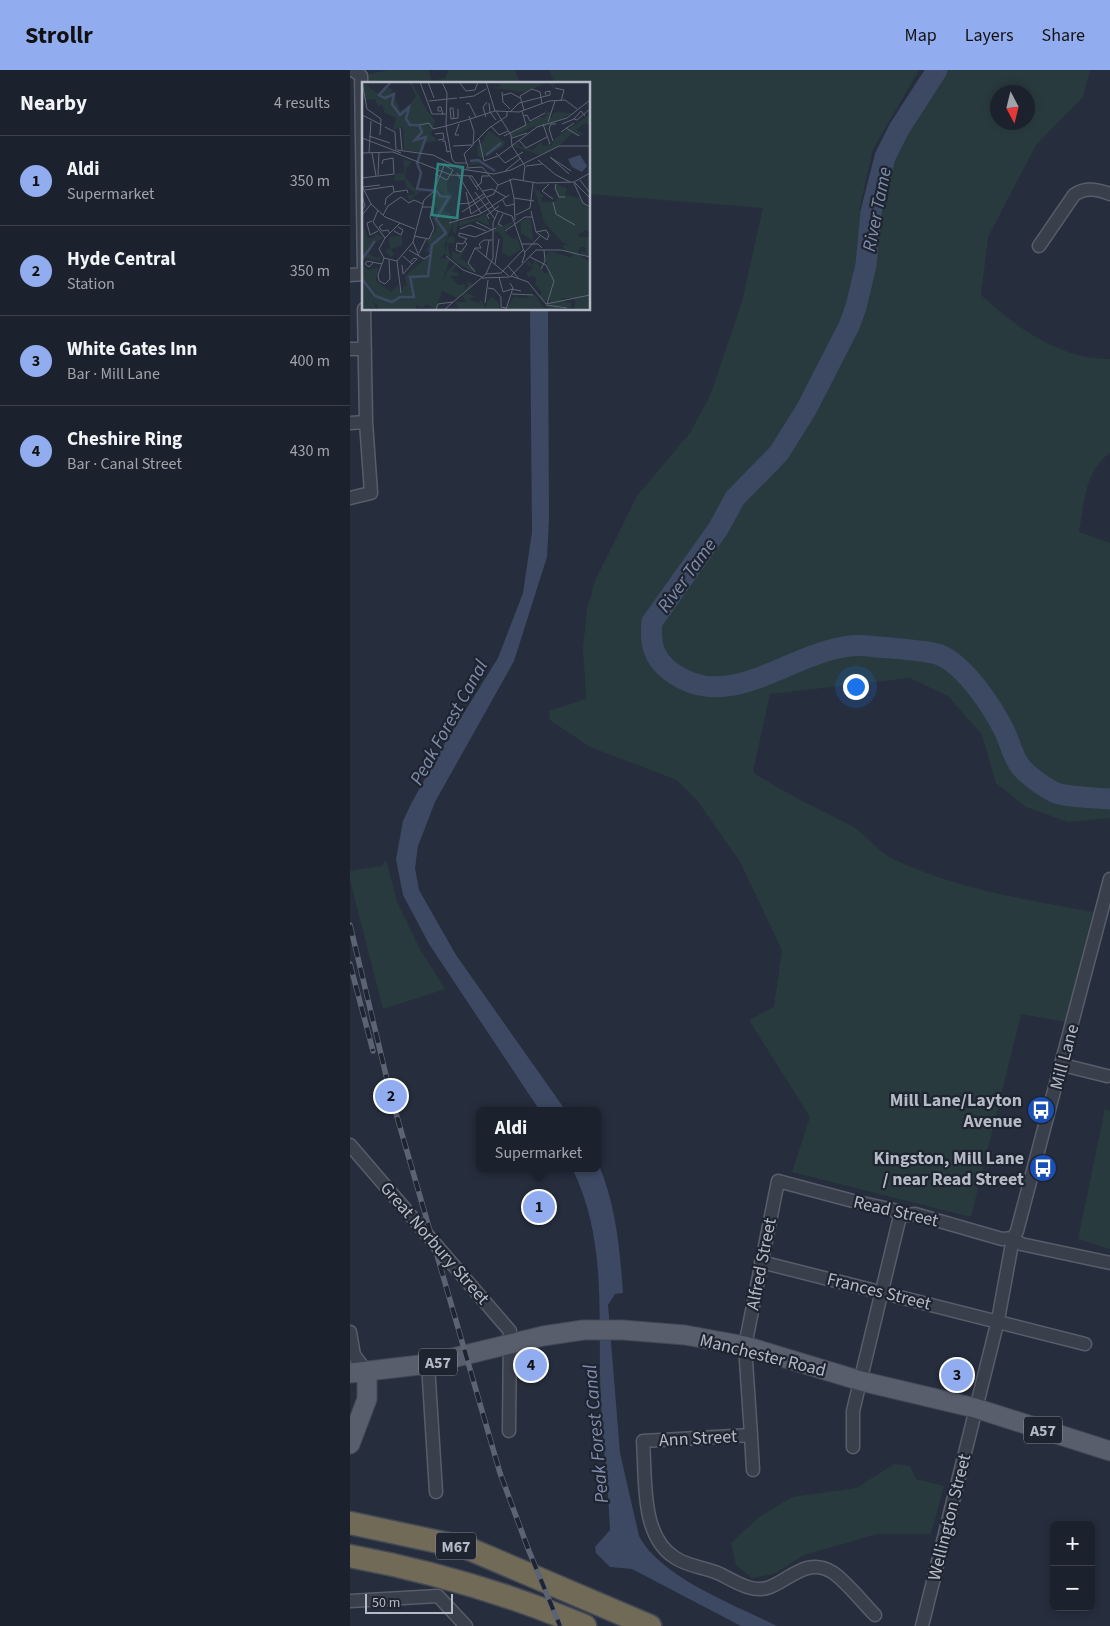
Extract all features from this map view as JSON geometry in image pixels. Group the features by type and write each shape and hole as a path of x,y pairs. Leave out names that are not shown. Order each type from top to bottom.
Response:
{"highway":[{"name":"M67","path":"350,1523 467,1548 650,1626"},
{"name":"M67","path":"350,1537 442,1552 556,1585"},
{"name":"M67","path":"350,1556 408,1566 486,1588 585,1626"},
{"name":"M67","path":"350,1562 408,1566"}],"main road":[{"name":"Manchester Road","path":"358,1373 428,1364 544,1336 583,1330 624,1330 685,1336 745,1346 861,1381 975,1408 1110,1451"},
{"path":"350,1444 367,1399 358,1373"}],"street":[{"path":"357,73 362,214"},
{"path":"1039,246 1074,195 1081,190 1094,189 1110,194"},
{"path":"350,498 370,493 366,422 364,310"},
{"path":"350,349 365,349"},
{"path":"350,423 366,422"},
{"name":"Mill Lane","path":"975,1408 998,1320 1013,1238 1017,1231 1063,1065 1110,879"},
{"path":"1063,1065 1107,1076"},
{"name":"Great Norbury Street","path":"350,1145 510,1331 508,1346 509,1431"},
{"name":"Read Street","path":"778,1181 894,1210 900,1216 915,1214 1002,1239 1013,1238 1021,1244 1110,1263"},
{"name":"Alfred Street","path":"745,1346 778,1181"},
{"path":"852,1447 853,1410 883,1293 900,1216"},
{"name":"Frances Street","path":"761,1262 998,1320 1085,1344"},
{"path":"350,1332 358,1373"},
{"name":"Ann Street","path":"745,1346 750,1435 643,1441 649,1519 654,1536 673,1557 686,1564 713,1570 749,1588 769,1588 796,1571 813,1566 832,1571 875,1615"},
{"path":"428,1364 436,1492"},
{"name":"Wellington Street","path":"922,1626 975,1408"},
{"path":"750,1435 754,1470"},
{"path":"350,1601 438,1596 466,1626"}],"shaded area":[{"path":"388,70 429,70 431,81 445,78 449,70 515,70 519,82 363,82 361,76"},
{"path":"549,70 919,70 873,149 859,211 872,208 885,157 899,129 937,70 1090,70 1083,97 1036,145 988,237 981,295 1024,330 1056,347 1073,354 1091,358 1110,359 1110,453 1095,469 1087,488 1079,532 1110,543 1110,818 1068,822 1026,807 996,783 982,735 948,696 910,678 770,694 753,772 789,794 850,825 861,832 886,855 915,869 990,892 1093,912 1066,1022 1021,1014 971,1217 792,1172 810,1117 749,1020 774,1007 782,950 739,860 696,799 677,780 590,747 550,720 549,711 586,699 583,648 587,609 595,581 637,496 690,433 710,396 742,302 763,208 590,194 590,82 554,82"},
{"path":"386,859 397,902 421,951 445,989 383,1009 350,880 350,871 382,866"},
{"path":"1105,1109 1110,1111 1110,1249 1078,1239"},
{"path":"894,1464 910,1466 916,1479 944,1486 931,1534 877,1534 804,1555 774,1574 752,1578 736,1565 731,1543 758,1518 792,1497 857,1488"}],"water":[{"path":"530,310 548,310 549,519 547,557 514,661 435,802 418,846 415,868 419,890 456,955 563,1107 537,1107 429,944 403,895 396,859 403,821 411,804 442,748 498,658 523,593 532,532"},
{"path":"601,1171 609,1195 616,1227 623,1293 615,1294 608,1305 620,1453 639,1536 649,1551 681,1577 720,1599 777,1626 741,1626 632,1569 610,1567 596,1553 595,1547 610,1530 600,1390 598,1267 590,1217 574,1172"}],"waterway":[{"name":"River Tame","path":"937,70 899,129 885,157 871,212 866,265 856,307 849,326 807,408 779,453 735,498 718,529 652,622 652,643 656,655 670,671 694,684 719,687 743,683 818,654 843,647 868,646 916,650 940,655 950,660 959,668 978,689 1000,722 1018,763 1031,777 1058,794 1110,799"}],"railway":[{"path":"350,925 391,1096 500,1473 560,1626"},
{"path":"350,964 373,1051"}],"place":[{"name":"Hyde Central","path":"391,1096"},
{"name":"Mill Lane/Layton Avenue","path":"1041,1110"},
{"name":"Kingston, Mill Lane / near Read Street","path":"1043,1168"},
{"name":"Aldi","path":"539,1207"},
{"name":"Cheshire Ring","path":"531,1365"},
{"name":"White Gates Inn","path":"957,1375"}],"water label":[{"name":"Peak Forest Canal","path":"448,722"},
{"name":"Peak Forest Canal","path":"595,1434"}]}
